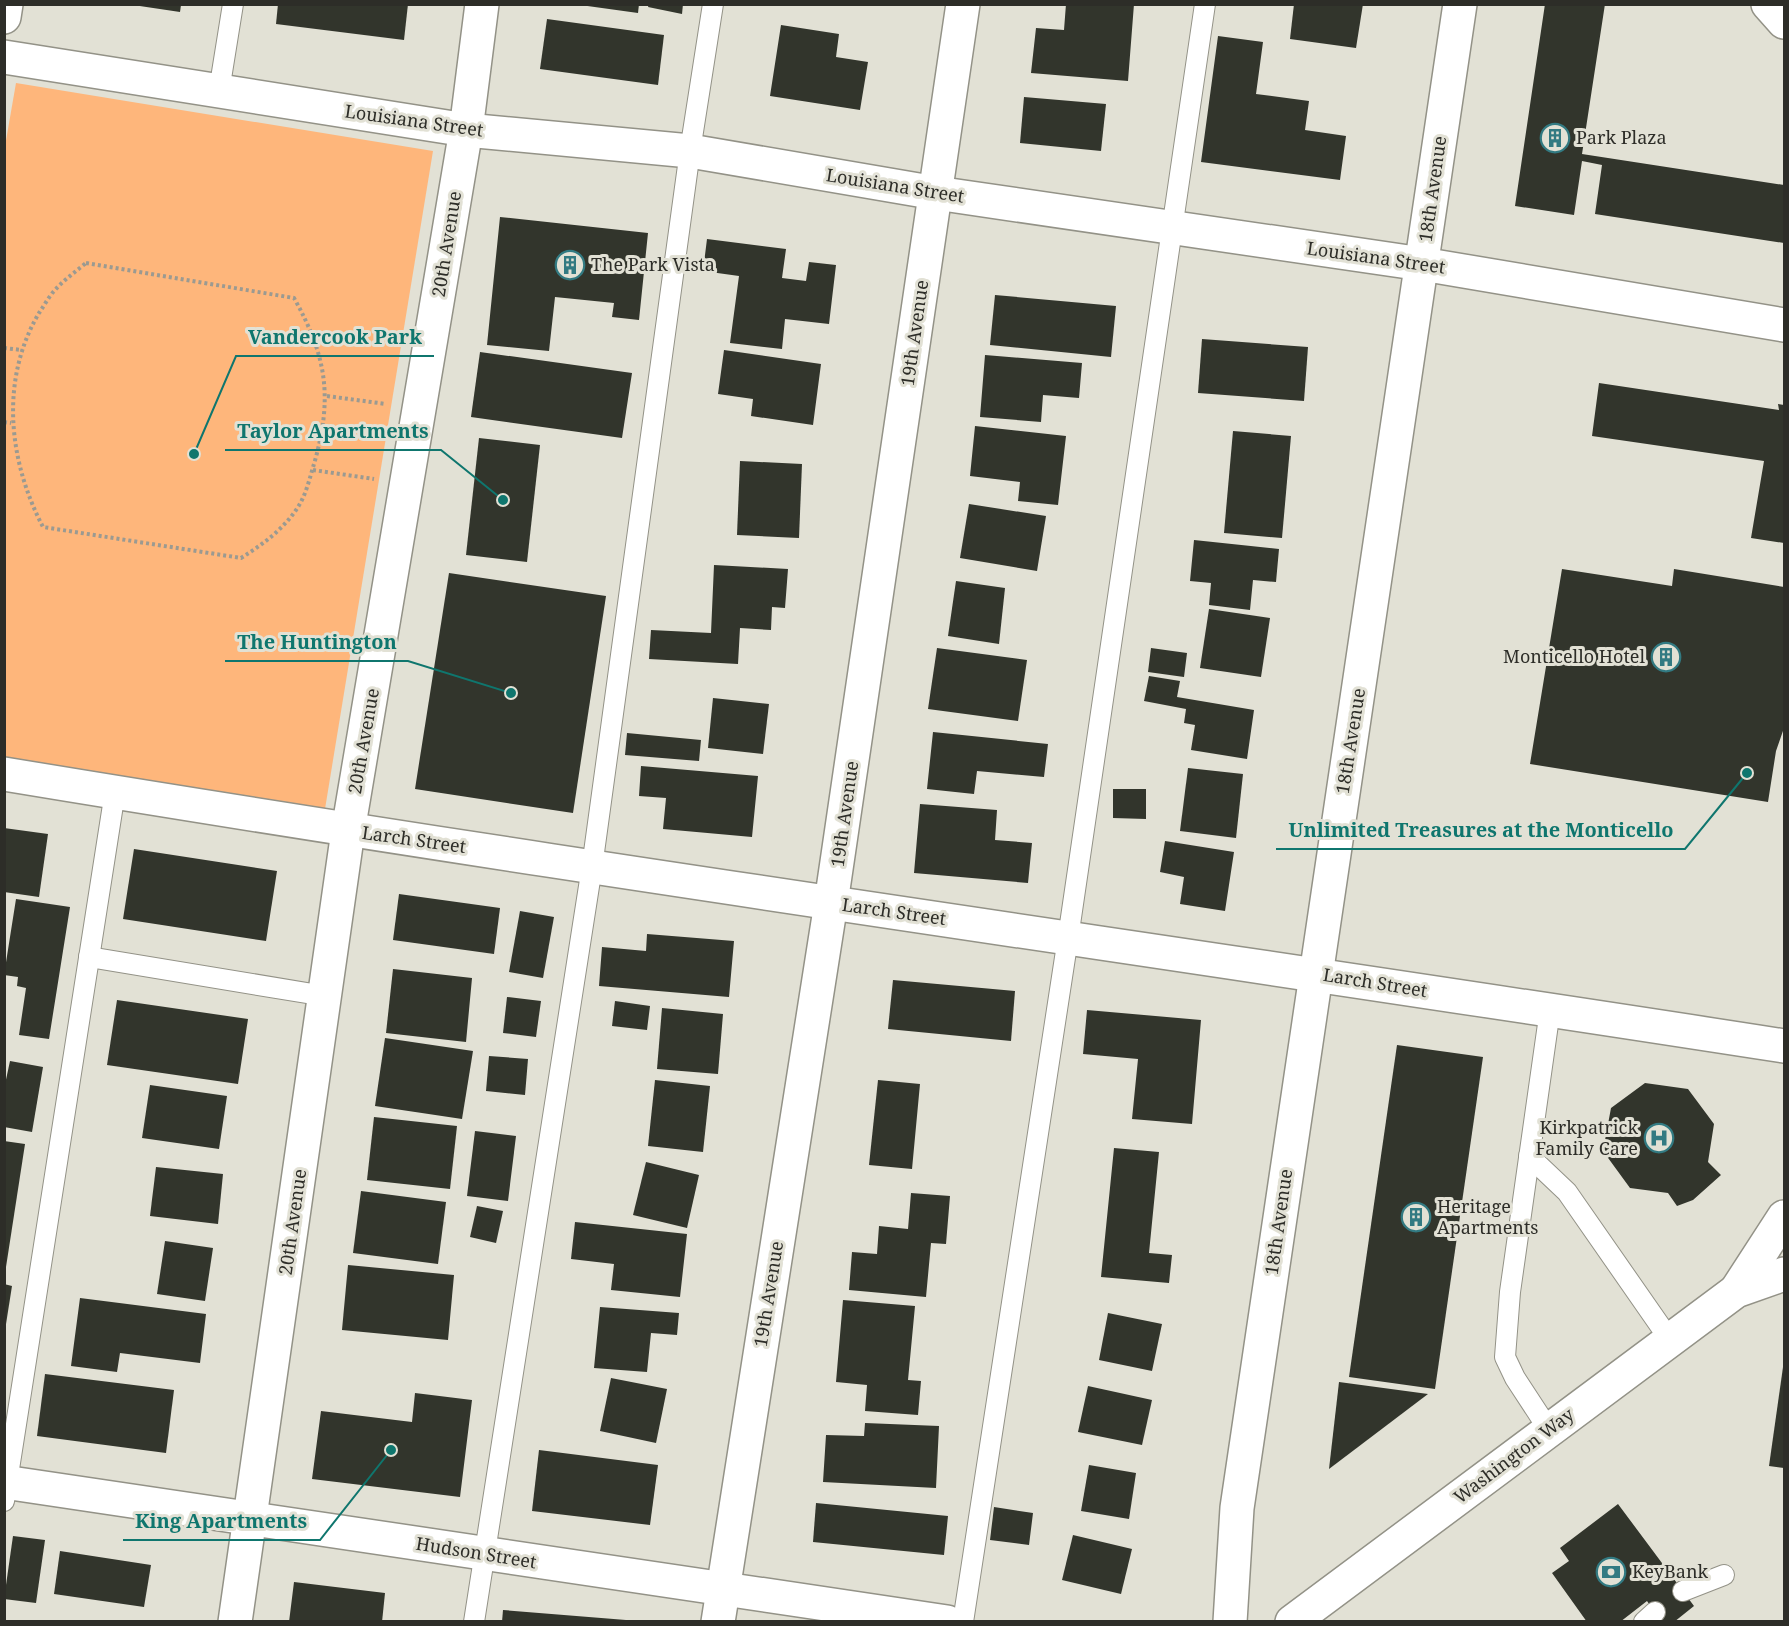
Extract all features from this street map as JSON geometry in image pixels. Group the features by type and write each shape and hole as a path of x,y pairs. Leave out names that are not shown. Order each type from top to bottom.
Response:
{"street":[{"path":"4,17 6,4"},
{"name":"20th Avenue","path":"235,1622 252,1517 348,831 466,130 482,4"},
{"name":"19th Avenue","path":"718,1622 831,903 963,4"},
{"name":"18th Avenue","path":"1230,1622 1237,1508 1460,4"},
{"path":"1768,4 1785,22"},
{"name":"Louisiana Street","path":"4,57 466,130 690,151 936,193 1422,264 1785,325"},
{"name":"Larch Street","path":"4,774 348,831 1316,974 1785,1046"},
{"name":"Washington Way","path":"1736,1291 1785,1217"},
{"name":"Washington Way","path":"1303,1618 1736,1291 1785,1274"},
{"name":"Hudson Street","path":"5,1488 252,1517 484,1555 722,1587 947,1622"}],"lane":[{"path":"219,91 233,4"},
{"path":"474,1622 592,867 690,151 713,4"},
{"path":"963,1622 1068,938 1205,4"},
{"path":"5,1488 115,792"},
{"path":"89,957 325,996"},
{"path":"1549,1430 1515,1378 1505,1357 1510,1292 1550,1010"},
{"path":"1529,1156 1567,1192 1670,1340"},
{"path":"1683,1591 1724,1575"}],"path":[{"path":"86,263 294,298 310,326 327,396 323,434 299,507 268,541 241,558 43,527 26,496 15,456 11,423 15,370 30,327 53,291 86,263"},
{"path":"4,348 22,350"},
{"path":"327,396 419,409"},
{"path":"4,422 11,423"},
{"path":"313,470 406,484"}],"shaded area":[{"path":"16,83 433,151 325,809 5,757 4,152"}],"building":[{"path":"278,4 408,4 404,40 276,24"},
{"path":"573,4 639,4 638,13"},
{"path":"649,4 683,4 682,14 648,7"},
{"path":"1066,4 1134,4 1128,81 1031,73 1036,28 1064,30"},
{"path":"1294,4 1363,4 1356,48 1290,39"},
{"name":"Park Plaza","path":"1545,4 1605,4 1582,154 1784,185 1784,243 1595,214 1602,165 1582,161 1574,215 1515,206"},
{"path":"133,5 181,5 180,12"},
{"path":"547,19 664,35 658,85 540,69"},
{"path":"781,25 839,34 836,57 868,62 860,110 770,96"},
{"path":"1218,36 1263,42 1256,94 1309,101 1305,130 1346,136 1340,180 1201,162"},
{"path":"1024,97 1106,104 1101,151 1020,143"},
{"name":"The Park Vista","path":"500,217 648,233 639,320 612,317 614,303 555,297 549,351 487,345"},
{"path":"707,239 786,249 782,278 806,281 809,262 836,265 829,324 785,319 782,349 730,343 739,276 703,271"},
{"path":"995,295 1116,306 1111,357 990,345"},
{"path":"1202,339 1308,347 1304,401 1198,393"},
{"path":"724,350 821,364 813,425 751,416 753,399 718,394"},
{"path":"480,352 632,373 622,438 471,417"},
{"path":"985,355 1082,363 1079,398 1043,395 1041,422 980,417"},
{"path":"1599,383 1779,410 1778,404 1784,405 1784,543 1751,538 1764,461 1592,436"},
{"path":"975,426 1066,436 1058,505 1018,501 1020,482 970,476"},
{"path":"1233,431 1291,436 1282,538 1224,533"},
{"path":"479,438 540,445 527,562 466,555"},
{"path":"740,461 802,464 799,538 737,535"},
{"path":"969,504 1046,516 1037,571 960,558"},
{"path":"1194,540 1279,549 1276,582 1253,580 1250,610 1209,605 1211,583 1190,581"},
{"path":"714,565 788,569 785,608 772,607 771,630 740,628 738,664 649,659 651,630 711,633"},
{"name":"Monticello Hotel","path":"1562,569 1672,586 1674,569 1784,587 1784,728 1776,751 1768,802 1530,764"},
{"path":"449,573 606,596 573,813 415,789"},
{"path":"956,581 1005,588 999,644 948,636"},
{"path":"1209,609 1270,618 1261,677 1200,668"},
{"path":"937,648 1027,660 1018,721 928,709"},
{"path":"1151,648 1187,653 1184,677 1148,672"},
{"path":"1149,676 1180,681 1177,697 1254,710 1247,759 1191,750 1195,725 1184,723 1186,709 1144,701"},
{"path":"713,698 769,704 763,754 708,748"},
{"path":"933,732 1048,744 1044,777 977,771 974,794 927,789"},
{"path":"627,733 701,740 699,761 625,755"},
{"path":"641,766 758,776 752,837 663,829 666,798 639,796"},
{"path":"1188,768 1243,774 1236,838 1180,831"},
{"path":"1113,789 1146,789 1146,819 1113,818"},
{"path":"920,804 997,810 995,840 1032,843 1028,883 914,873"},
{"path":"4,828 48,834 39,897 4,892"},
{"path":"1165,841 1234,852 1225,911 1180,904 1184,877 1160,872"},
{"path":"134,849 277,871 266,941 123,919"},
{"path":"399,894 500,908 494,954 393,940"},
{"path":"16,899 70,907 49,1039 19,1035 26,988 17,986 18,977 4,975"},
{"path":"520,911 554,917 543,978 509,972"},
{"path":"647,934 734,941 729,997 599,986 602,947 646,951"},
{"path":"393,969 472,978 466,1042 386,1033"},
{"path":"893,980 1015,991 1011,1041 888,1029"},
{"path":"507,997 541,1001 536,1037 503,1033"},
{"path":"117,1000 248,1019 238,1084 107,1065"},
{"path":"615,1001 650,1006 647,1030 612,1026"},
{"path":"662,1008 723,1014 718,1074 657,1069"},
{"path":"1087,1010 1201,1020 1192,1124 1132,1119 1138,1059 1083,1054"},
{"path":"385,1038 473,1051 462,1119 375,1106"},
{"name":"Heritage Apartments","path":"1397,1045 1483,1057 1435,1389 1349,1377"},
{"path":"489,1056 528,1059 525,1095 486,1091"},
{"path":"10,1061 43,1067 32,1132 4,1127 4,1089"},
{"path":"655,1080 710,1086 703,1152 648,1146"},
{"path":"878,1080 920,1084 912,1169 869,1165"},
{"name":"Kirkpatrick Family Care","path":"1645,1083 1688,1089 1714,1124 1708,1162 1721,1175 1693,1200 1677,1206 1668,1193 1630,1188 1603,1151 1611,1108"},
{"path":"150,1085 227,1096 219,1149 142,1138"},
{"path":"374,1117 457,1126 450,1189 367,1180"},
{"path":"475,1131 516,1136 508,1201 467,1196"},
{"path":"4,1141 25,1144 6,1267 4,1267"},
{"path":"1114,1148 1159,1152 1149,1253 1172,1255 1169,1283 1101,1277"},
{"path":"646,1162 699,1175 687,1228 633,1215"},
{"path":"156,1167 223,1174 218,1224 150,1216"},
{"path":"361,1191 446,1202 438,1264 353,1253"},
{"path":"911,1193 950,1196 946,1244 931,1243 926,1297 849,1290 852,1252 877,1254 879,1226 908,1229"},
{"path":"477,1206 503,1211 496,1243 470,1237"},
{"path":"575,1222 687,1234 680,1297 611,1290 614,1264 571,1259"},
{"path":"165,1241 213,1248 205,1301 157,1294"},
{"path":"348,1265 454,1275 448,1340 342,1330"},
{"path":"4,1284 12,1286 6,1324 4,1324"},
{"path":"80,1298 206,1314 200,1363 120,1353 117,1372 71,1366"},
{"path":"843,1300 915,1306 908,1380 921,1381 918,1415 865,1411 867,1385 836,1382"},
{"path":"600,1307 679,1313 677,1335 651,1333 647,1372 594,1368"},
{"path":"1108,1313 1162,1324 1152,1371 1099,1360"},
{"path":"1784,1360 1784,1468 1769,1466"},
{"path":"45,1374 174,1390 166,1453 37,1436"},
{"path":"611,1378 667,1389 656,1443 600,1431"},
{"path":"1339,1382 1428,1394 1329,1469"},
{"path":"1088,1386 1152,1400 1142,1445 1078,1432"},
{"path":"415,1393 472,1400 460,1497 312,1479 321,1411 412,1422"},
{"path":"865,1423 939,1426 936,1488 823,1482 826,1435 864,1436"},
{"path":"539,1450 658,1465 650,1525 532,1511"},
{"path":"1089,1465 1136,1473 1129,1519 1081,1511"},
{"path":"816,1503 948,1516 944,1555 813,1542"},
{"path":"1618,1504 1694,1606 1674,1622 1662,1622 1647,1601 1620,1622 1587,1622 1552,1573 1569,1561 1560,1548"},
{"path":"994,1507 1033,1513 1029,1545 990,1540"},
{"path":"1073,1535 1132,1549 1121,1594 1062,1580"},
{"path":"13,1536 45,1540 36,1603 4,1599"},
{"path":"60,1551 151,1565 144,1607 54,1594"},
{"path":"294,1582 385,1593 382,1622 289,1622"},
{"path":"503,1610 626,1620 626,1622 502,1622"}],"place":[{"name":"Park Plaza","path":"1555,138"},
{"name":"The Park Vista","path":"570,265"},
{"name":"Vandercook Park","path":"194,454"},
{"name":"Taylor Apartments","path":"503,500"},
{"name":"Monticello Hotel","path":"1666,657"},
{"name":"The Huntington","path":"511,693"},
{"name":"Unlimited Treasures at the Monticello","path":"1747,773"},
{"name":"Kirkpatrick Family Care","path":"1659,1138"},
{"name":"Heritage Apartments","path":"1416,1217"},
{"name":"King Apartments","path":"391,1450"},
{"name":"KeyBank","path":"1611,1572"}]}
